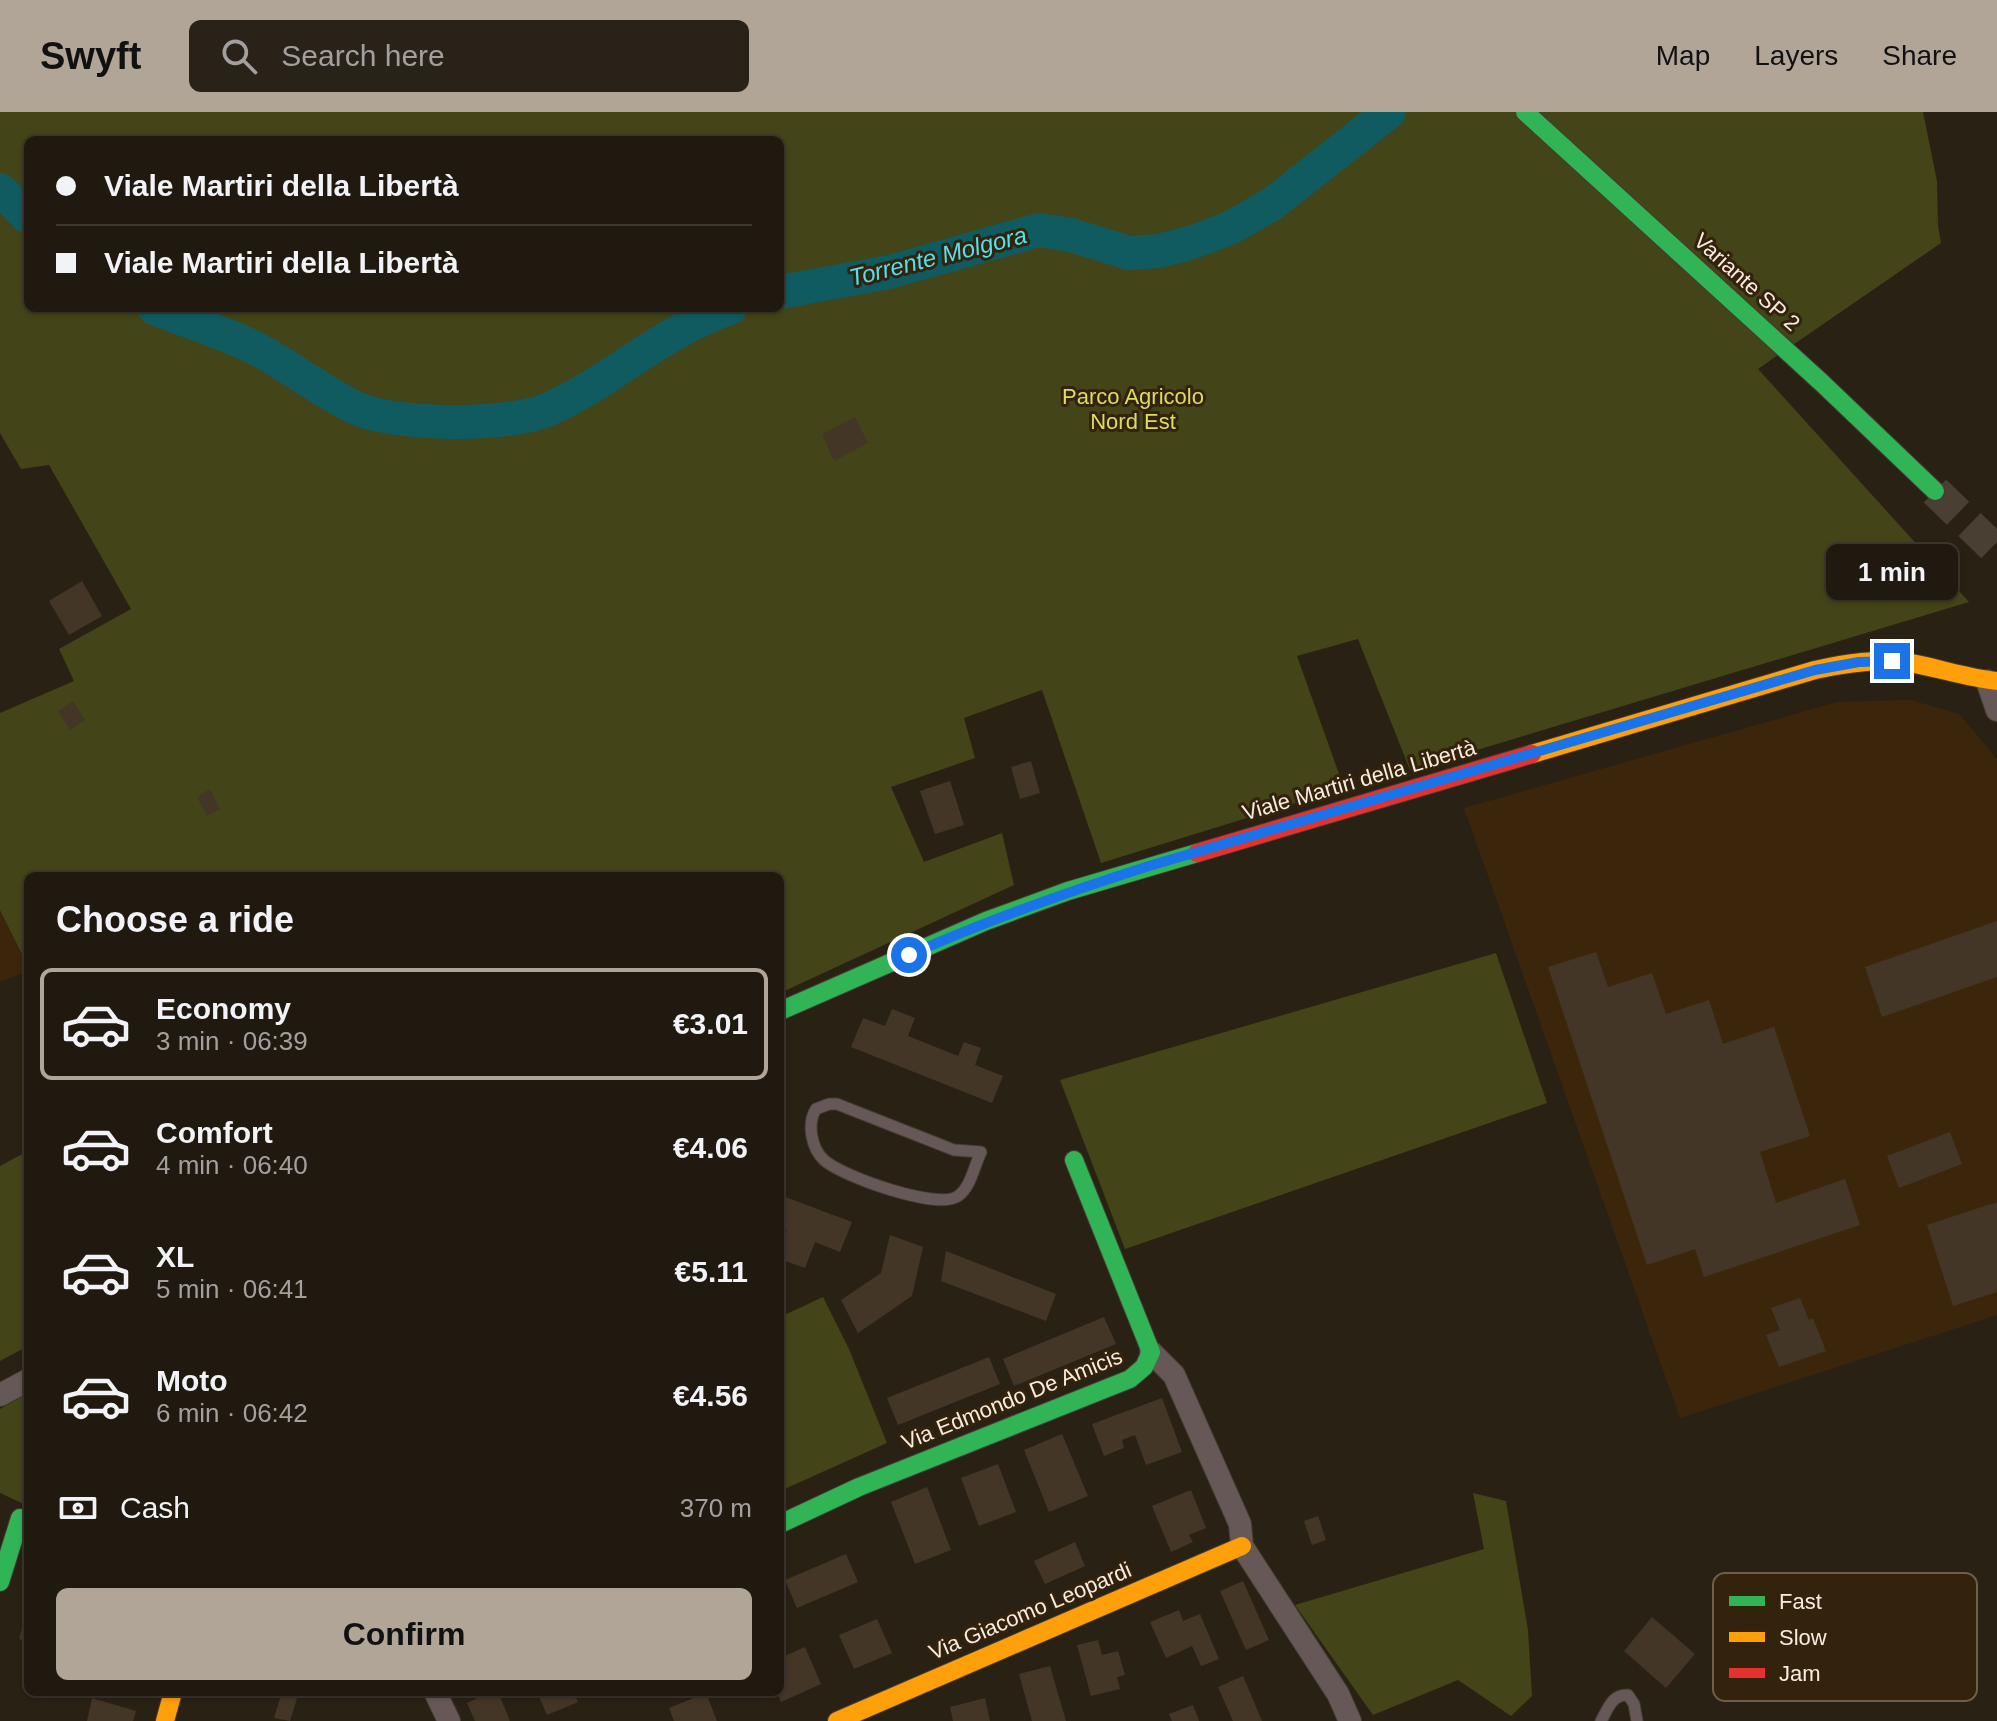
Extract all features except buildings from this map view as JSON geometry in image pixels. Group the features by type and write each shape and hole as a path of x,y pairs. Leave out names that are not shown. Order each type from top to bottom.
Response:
{"street":[{"name":"Variante SP 2","path":"1525,112 1811,373 1935,491"},
{"name":"Viale Martiri della Libertà","path":"784,1009 986,921 1068,891 1815,670 1859,662 1892,661 1983,680"},
{"path":"1983,680 1997,710"},
{"name":"Via Edmondo De Amicis","path":"784,1522 859,1487 1130,1379 1148,1362 1151,1352 1074,1160"},
{"path":"1151,1352 1174,1375 1240,1524 1242,1546 1338,1694 1350,1721"},
{"path":"0,1395 24,1382"},
{"path":"0,1582 16,1517"},
{"name":"Via Giacomo Leopardi","path":"837,1721 1242,1546"},
{"path":"165,1721 172,1696"},
{"path":"437,1696 449,1721"}],"lane":[{"path":"837,1104 954,1150 981,1152 964,1189 949,1200 889,1191 825,1162 815,1145 812,1115 816,1109 837,1104"},
{"path":"1601,1721 1614,1698 1628,1695 1634,1704 1637,1721"}],"shaded area":[{"path":"1911,700 1959,714 1997,759 1997,1315 1680,1418 1464,808 1837,702"},
{"path":"0,898 24,951 24,973 0,982"}],"green space":[{"name":"Parco Agricolo Nord Est","path":"0,112 1923,112 1937,181 1941,243 1758,369 1969,602 1410,770 1358,639 1297,656 1344,788 1101,863 1042,690 964,718 975,758 891,787 924,862 1002,833 1014,885 784,991 784,872 24,872 24,958 0,910 0,713 74,681 59,649 131,609 49,465 21,469 0,433"},
{"path":"1496,953 1547,1103 1125,1249 1060,1080"},
{"path":"24,1153 24,1348 0,1361 0,1166"},
{"path":"823,1297 849,1349 887,1443 784,1489 784,1315"},
{"path":"24,1395 24,1504 0,1493 0,1409"},
{"path":"1473,1493 1506,1501 1528,1630 1532,1696 1511,1716 1458,1680 1373,1715 1295,1605 1484,1549"}],"waterway":[{"name":"Torrente Molgora","path":"784,291 889,272 1039,230 1071,235 1129,253 1159,251 1193,242 1232,227 1272,204 1389,112"},
{"name":"Torrente Molgora","path":"0,190 24,213"},
{"name":"Torrente Molgora","path":"164,312 251,346 356,408 397,418 452,422 508,419 549,409 683,329 719,312"}],"tunnel":[{"path":"1935,491 1997,551"}],"traffic: fast":[{"path":"1525,112 1822,383 1935,491"},
{"path":"784,1009 986,921 1068,891 1197,853"},
{"path":"784,1522 859,1487 1130,1379 1144,1367 1151,1352 1074,1160"},
{"path":"0,1582 20,1518"}],"traffic: slow":[{"path":"1532,754 1815,670 1850,663 1910,663 1997,681"},
{"path":"837,1721 1242,1546"},
{"path":"165,1721 172,1696"}],"traffic: jam":[{"path":"1197,853 1532,754"}],"route":[{"path":"909,955 986,921 1149,866 1829,666 1892,661"}]}
